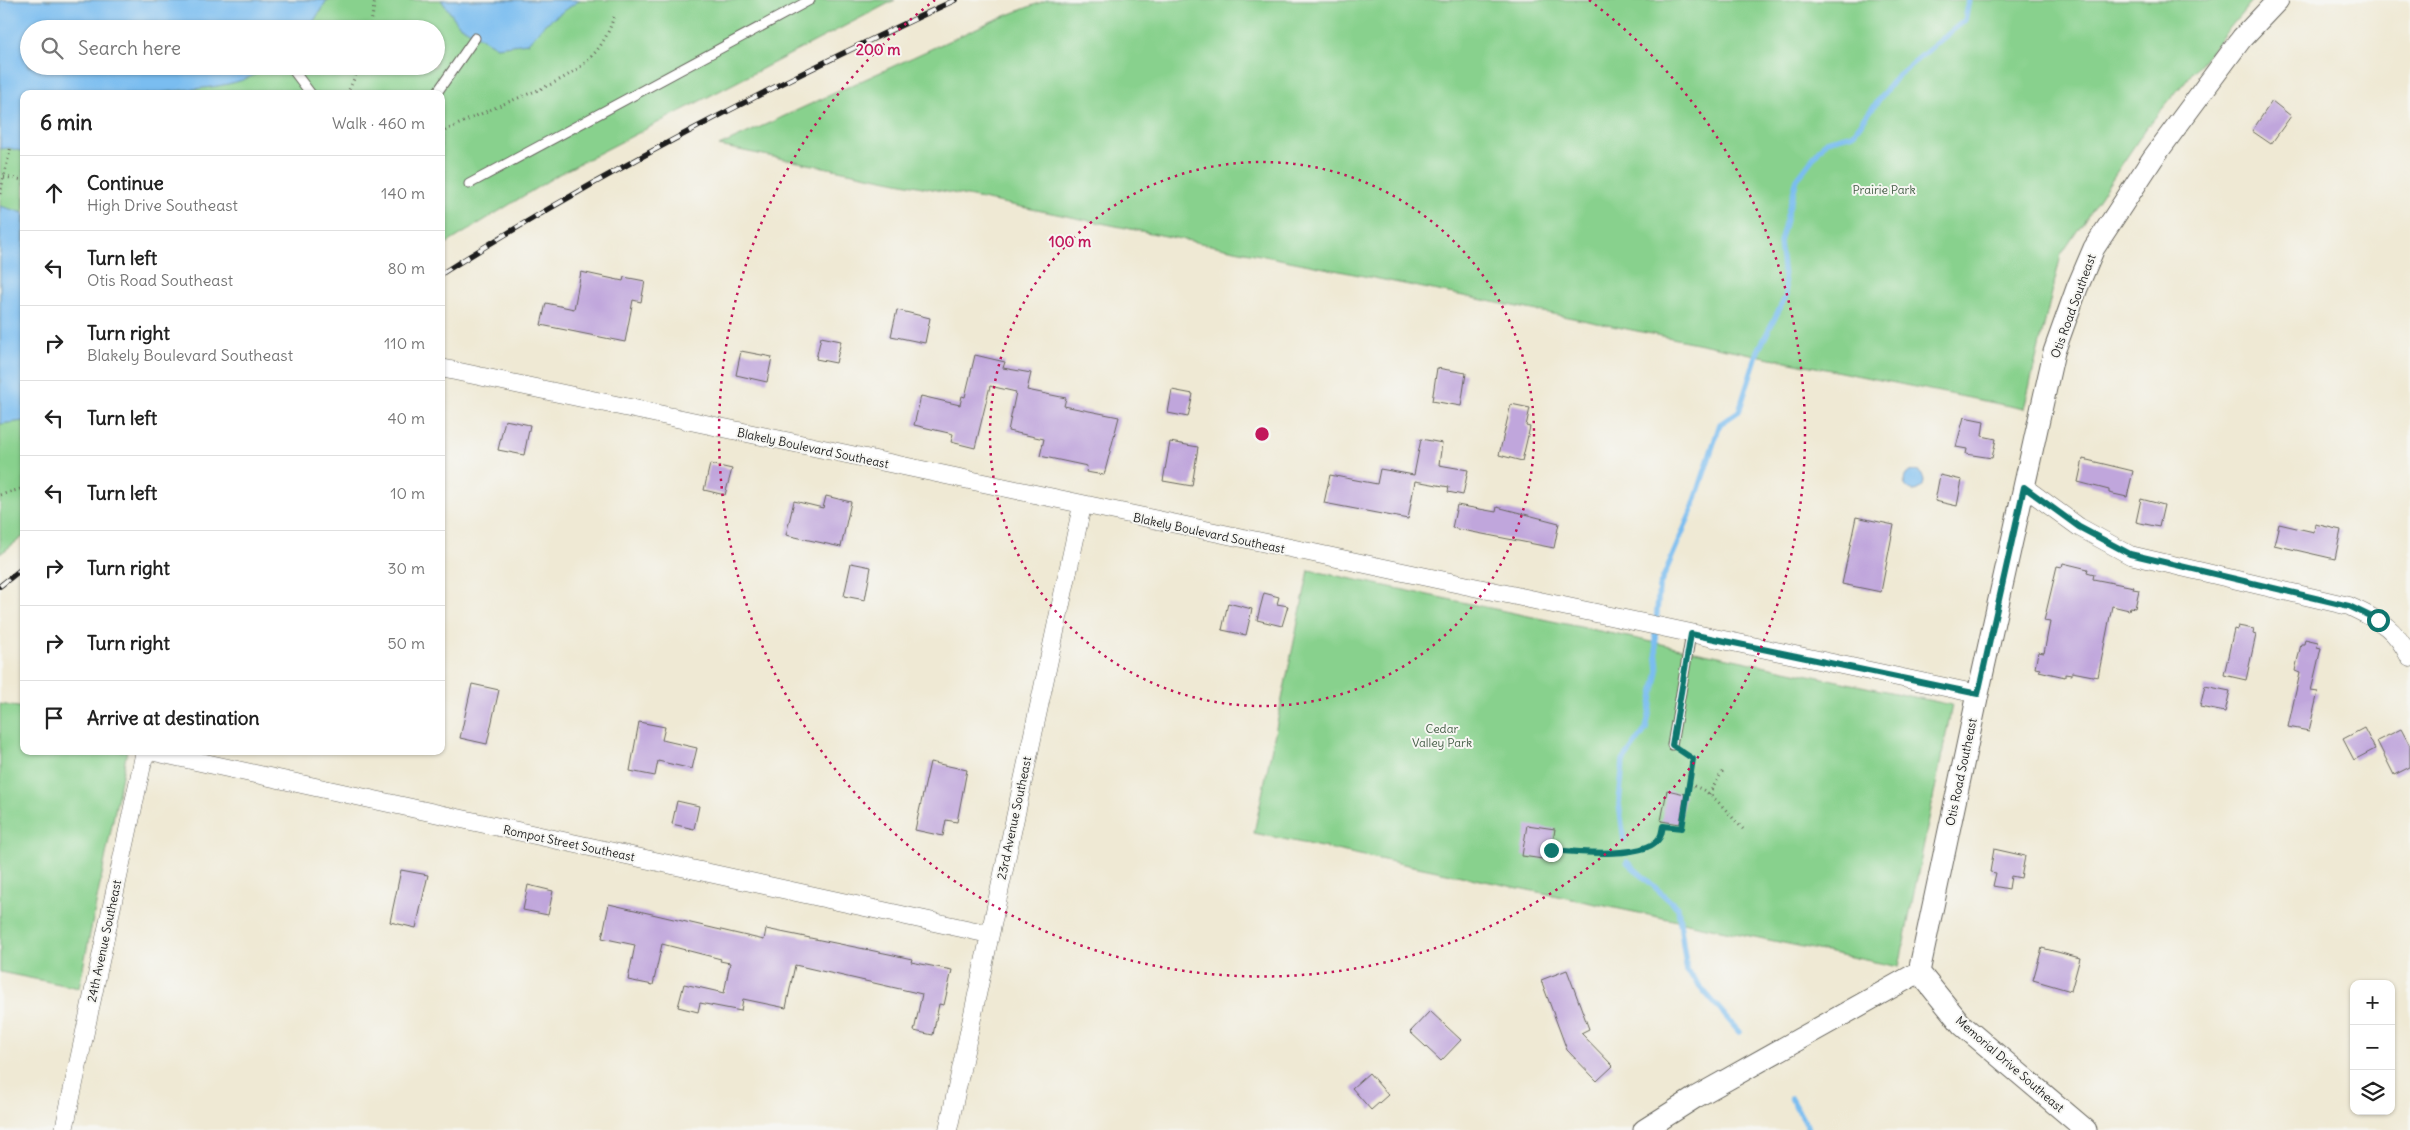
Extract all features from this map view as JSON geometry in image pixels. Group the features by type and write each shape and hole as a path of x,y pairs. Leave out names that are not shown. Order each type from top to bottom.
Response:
{"street":[{"name":"Otis Road Southeast","path":"1919,972 2054,352 2077,288 2094,248 2158,150 2242,38 2278,0"},
{"name":"Blakely Boulevard Southeast","path":"445,369 1082,506 1978,694"},
{"path":"2024,487 2079,527 2130,554 2349,606 2378,620 2400,638 2410,658"},
{"name":"23rd Avenue Southeast","path":"948,1130 1082,506"},
{"name":"24th Avenue Southeast","path":"64,1130 144,755"},
{"name":"Rompot Street Southeast","path":"168,755 989,934"},
{"path":"1644,1130 1696,1097 1919,972"},
{"name":"Memorial Drive Southeast","path":"1919,972 1962,1025 2086,1130"}],"lane":[{"path":"470,184 810,0"},
{"path":"439,90 475,38"},
{"path":"297,75 308,90"},
{"path":"1672,745 1687,633"}],"path":[{"path":"372,20 375,0"},
{"path":"445,131 500,105 567,78 589,59 608,36 614,16"},
{"path":"349,90 356,75"},
{"path":"0,194 11,146"},
{"path":"4,177 20,179"},
{"path":"0,495 20,489"},
{"path":"1551,850 1610,854 1648,847 1661,837 1663,826 1682,828 1693,759 1672,745"},
{"path":"1709,794 1724,769"},
{"path":"1689,784 1698,786 1709,794 1743,829"}],"green space":[{"path":"0,0 895,0 559,174 445,245 445,90 20,90 20,539 0,554"},
{"name":"Prairie Park","path":"1047,0 2253,0 2147,127 2061,255 2024,409 719,146 992,21"},
{"name":"Cedar Valley Park","path":"1309,570 1952,705 1899,967 1254,833"},
{"path":"0,704 20,707 20,755 126,755 79,988 0,972"}],"water":[{"path":"0,0 327,0 315,20 20,20 20,75 254,75 228,84 186,90 20,90 20,151 9,148 0,149"},
{"path":"441,0 580,0 545,24 528,43 497,47 459,25"},
{"path":"0,206 20,212 20,422 0,424"},
{"path":"1914,471 1921,474 1924,481 1921,488 1914,491 1907,488 1904,481 1907,474"}],"building":[{"path":"2272,101 2291,116 2271,144 2252,131"},
{"path":"581,272 623,281 624,277 645,281 641,302 633,300 625,342 541,325 546,303 574,309"},
{"path":"897,310 930,318 925,343 891,336"},
{"path":"821,337 841,341 836,363 816,359"},
{"path":"741,351 772,357 767,382 736,375"},
{"path":"975,355 1005,362 1003,368 1031,373 1027,390 1066,398 1064,406 1119,417 1104,475 1086,472 1087,466 1040,456 1044,439 1008,431 1016,392 990,386 975,448 951,442 953,434 914,425 921,396 960,405 962,396 965,397"},
{"path":"1437,368 1466,373 1461,406 1432,401"},
{"path":"1172,390 1193,394 1188,417 1168,413"},
{"path":"1511,404 1530,408 1526,426 1530,427 1522,461 1499,455"},
{"path":"1964,417 1984,421 1982,436 1996,439 1992,458 1966,454 1967,449 1956,447"},
{"path":"505,420 530,425 524,455 498,450"},
{"path":"1421,439 1442,443 1439,465 1468,470 1463,495 1448,492 1449,487 1415,481 1408,519 1324,503 1330,475 1377,484 1380,469 1414,475"},
{"path":"1170,442 1198,447 1192,486 1163,481"},
{"path":"2083,459 2133,471 2127,497 2078,482"},
{"path":"710,464 732,469 725,495 704,490"},
{"path":"1940,475 1962,480 1957,506 1935,501"},
{"path":"826,496 851,502 841,547 786,535 794,501 823,508"},
{"path":"2141,499 2164,505 2159,527 2136,522"},
{"path":"1457,505 1496,512 1497,507 1559,523 1554,548 1452,528"},
{"path":"1856,517 1894,525 1881,592 1842,584"},
{"path":"2279,524 2314,532 2315,524 2341,530 2335,559 2274,545"},
{"path":"851,563 871,567 865,600 844,596"},
{"path":"2063,563 2088,569 2087,572 2094,574 2093,579 2134,587 2133,589 2139,590 2135,608 2130,607 2129,610 2112,606 2098,677 2072,672 2072,675 2065,674 2065,677 2039,671 2040,669 2035,668 2038,652 2044,653 2050,622 2044,621 2057,566 2062,567"},
{"path":"1264,593 1279,597 1277,604 1288,606 1282,626 1257,620"},
{"path":"1228,603 1252,609 1246,635 1222,630"},
{"path":"2238,626 2254,629 2253,634 2256,635 2246,680 2224,675 2234,629 2237,630"},
{"path":"2305,639 2318,642 2317,647 2321,648 2311,691 2318,692 2309,731 2288,727 2300,673 2295,671 2301,644 2304,644"},
{"path":"472,684 499,690 487,744 460,738"},
{"path":"2205,686 2230,691 2225,712 2200,707"},
{"path":"639,722 665,727 662,740 697,748 692,769 658,761 655,776 630,771"},
{"path":"2364,728 2375,749 2354,760 2343,739"},
{"path":"2401,729 2410,746 2410,767 2394,775 2377,741"},
{"path":"930,762 967,770 957,822 946,820 943,836 915,830"},
{"path":"1667,790 1685,794 1680,824 1661,821"},
{"path":"677,801 699,806 694,829 672,824"},
{"path":"1527,825 1555,829 1550,860 1522,856"},
{"path":"1994,849 2025,856 2021,878 2011,876 2009,889 1993,886 1996,873 1990,872"},
{"path":"401,870 428,875 416,928 390,922"},
{"path":"528,885 553,891 548,915 523,910"},
{"path":"609,904 764,940 766,929 912,959 911,962 952,970 944,1005 939,1004 933,1035 914,1031 922,994 795,965 786,1008 743,999 741,1011 700,1003 698,1012 678,1007 684,984 724,993 730,963 662,944 653,985 628,980 635,945 602,938"},
{"path":"2042,948 2080,958 2071,991 2033,980"},
{"path":"1567,970 1589,1029 1581,1033 1613,1066 1597,1081 1567,1050 1541,980"},
{"path":"1430,1011 1461,1040 1441,1061 1410,1032"},
{"path":"1369,1073 1388,1095 1371,1110 1352,1088"}],"waterway":[{"path":"1624,840 1619,804 1623,761 1646,729 1658,671 1655,636 1659,587 1692,510 1720,424 1739,411 1758,351 1786,296 1780,242 1797,179 1826,141 1853,134 1896,77 1965,20 1969,0"},
{"path":"1627,862 1678,908 1687,971 1739,1032"},
{"path":"1791,1098 1809,1130"}],"railway":[{"path":"445,272 630,163 759,95 955,0"},
{"path":"0,586 20,570"}],"route":[{"path":"1551,850 1610,854 1648,847 1661,837 1663,826 1682,828 1693,759 1672,745 1691,634 1978,694 2024,487 2079,527 2130,554 2349,606 2378,620"}]}
